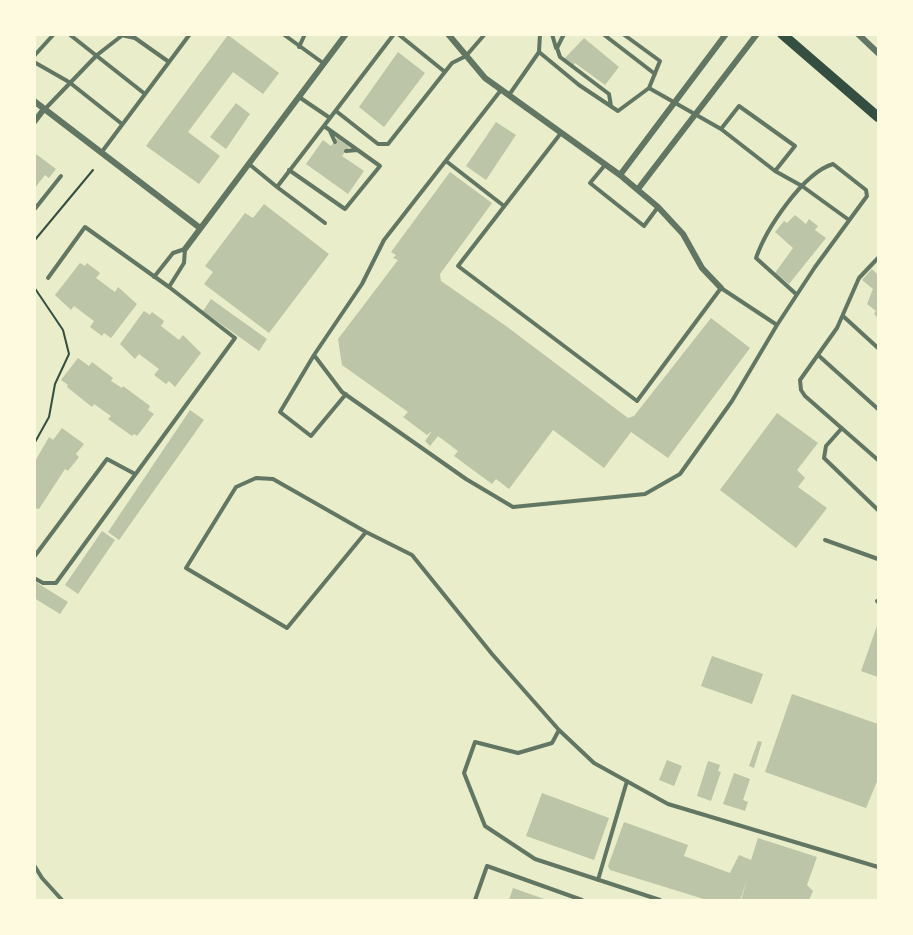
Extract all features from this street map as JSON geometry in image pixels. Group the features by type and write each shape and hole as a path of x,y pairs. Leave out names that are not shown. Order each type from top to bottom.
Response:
{"main road":[{"path":"782,34 879,117"}],"street":[{"path":"185,249 322,63 346,34"},
{"path":"448,34 485,78 620,175 658,207 683,234 702,268 721,288"},
{"path":"620,175 726,34"},
{"path":"638,189 757,34"},
{"path":"858,34 879,53"},
{"path":"34,101 200,228"},
{"path":"34,122 44,109"}],"lane":[{"path":"34,56 54,34"},
{"path":"69,34 146,94"},
{"path":"101,153 190,34"},
{"path":"283,34 322,63"},
{"path":"299,47 305,34"},
{"path":"277,187 396,34 445,72"},
{"path":"336,111 378,144 388,144 452,63 466,56 485,34"},
{"path":"509,95 538,52 540,34"},
{"path":"552,34 560,57 609,94 611,106"},
{"path":"557,48 564,34"},
{"path":"603,34 654,74"},
{"path":"538,52 618,111 649,88 660,61 623,34"},
{"path":"44,109 97,55 122,35 135,38 170,62"},
{"path":"34,62 69,82 122,124"},
{"path":"649,88 722,129 775,171 802,186 849,220"},
{"path":"346,394 311,436 280,412 314,355 362,284 384,240 501,90"},
{"path":"299,97 330,118"},
{"path":"722,129 740,106 795,146 775,171"},
{"path":"289,170 345,209 380,166 324,126"},
{"path":"330,130 335,142"},
{"path":"561,133 458,266 637,401 721,288 777,325"},
{"path":"346,151 358,150"},
{"path":"446,161 504,206"},
{"path":"248,164 325,223"},
{"path":"314,355 346,394 466,478 513,507 645,494 680,474 732,401 796,294 867,195 867,190 833,164 825,166 802,186 763,237 756,258 796,294"},
{"path":"606,165 590,183 644,226 658,207"},
{"path":"35,208 61,176"},
{"path":"34,578 43,583 56,583 235,338 85,227 48,278"},
{"path":"154,277 173,254 185,249 184,263 169,287"},
{"path":"879,258 859,278 843,316 800,380 801,390 879,460"},
{"path":"843,316 879,348"},
{"path":"818,355 879,409"},
{"path":"842,428 826,446 824,458 879,510"},
{"path":"34,557 107,459 135,474"},
{"path":"366,532 287,628 186,568 236,487 256,478 273,479 289,486 366,532 412,555 492,654 559,730 594,763 668,804 879,867"},
{"path":"825,540 879,559"},
{"path":"559,730 552,743 518,753 475,742 464,773 485,826 535,859 660,900"},
{"path":"598,880 627,781"},
{"path":"34,866 62,900"},
{"path":"475,900 487,866 582,900"}],"path":[{"path":"34,241 93,170"},
{"path":"34,287 63,330 69,354 56,384 50,417 34,444"}],"building":[{"path":"228,35 279,73 263,94 233,72 188,132 220,156 199,184 146,146"},
{"path":"584,38 619,67 605,85 575,63 573,66 564,59"},
{"path":"398,52 425,73 384,127 359,107"},
{"path":"236,103 250,114 226,149 210,137"},
{"path":"496,122 516,135 486,180 466,166"},
{"path":"337,138 349,147 342,156 364,171 348,194 306,164 323,140 331,146"},
{"path":"36,154 56,169 49,178 45,175 34,189"},
{"path":"450,172 492,203 440,274 441,281 506,326 628,418 634,416 711,318 750,348 668,458 631,432 604,468 553,430 509,489 496,479 492,484 454,456 458,451 438,436 430,446 425,441 432,431 427,435 403,417 408,412 342,365 338,339 398,260 393,258 396,255 391,252"},
{"path":"264,204 329,254 269,333 204,284 213,272 205,266 245,213 253,218"},
{"path":"795,215 806,224 809,219 818,226 815,230 826,238 789,284 775,273 793,248 775,232 784,221 787,223"},
{"path":"80,263 85,266 87,263 100,273 96,278 115,292 118,287 137,304 111,338 104,333 102,336 90,327 94,321 74,306 71,310 55,295"},
{"path":"872,269 878,275 878,318 874,314 876,311 867,304 873,289 862,280"},
{"path":"211,299 267,339 259,351 203,311"},
{"path":"144,311 150,315 152,312 164,321 161,326 179,340 183,335 201,353 175,387 169,381 166,384 154,375 159,369 139,354 135,359 120,344"},
{"path":"78,358 89,366 92,362 113,378 111,381 122,388 123,386 150,406 148,410 154,414 137,436 134,434 132,436 108,419 111,416 94,404 92,407 61,380"},
{"path":"190,410 204,420 119,540 108,532"},
{"path":"777,413 818,443 797,470 805,478 798,487 827,508 796,548 720,490"},
{"path":"62,428 84,444 76,454 79,457 68,471 65,469 39,509 34,508 34,463 49,437 53,440"},
{"path":"102,531 115,540 78,594 65,585"},
{"path":"34,581 68,602 60,614 34,598"},
{"path":"878,623 878,677 861,671"},
{"path":"712,656 763,674 752,704 701,686"},
{"path":"792,694 878,724 878,779 866,808 765,772"},
{"path":"758,741 762,742 754,768 749,766"},
{"path":"667,760 682,766 674,786 659,780"},
{"path":"708,761 720,765 718,771 721,772 711,801 697,796"},
{"path":"734,773 750,779 743,800 748,802 745,811 723,804"},
{"path":"542,793 609,818 594,860 526,836"},
{"path":"624,822 688,845 684,856 730,873 739,855 751,860 758,838 817,857 807,885 813,891 809,900 741,900 747,880 740,900 707,900 610,870 608,866"},
{"path":"513,888 547,900 509,900"}]}
